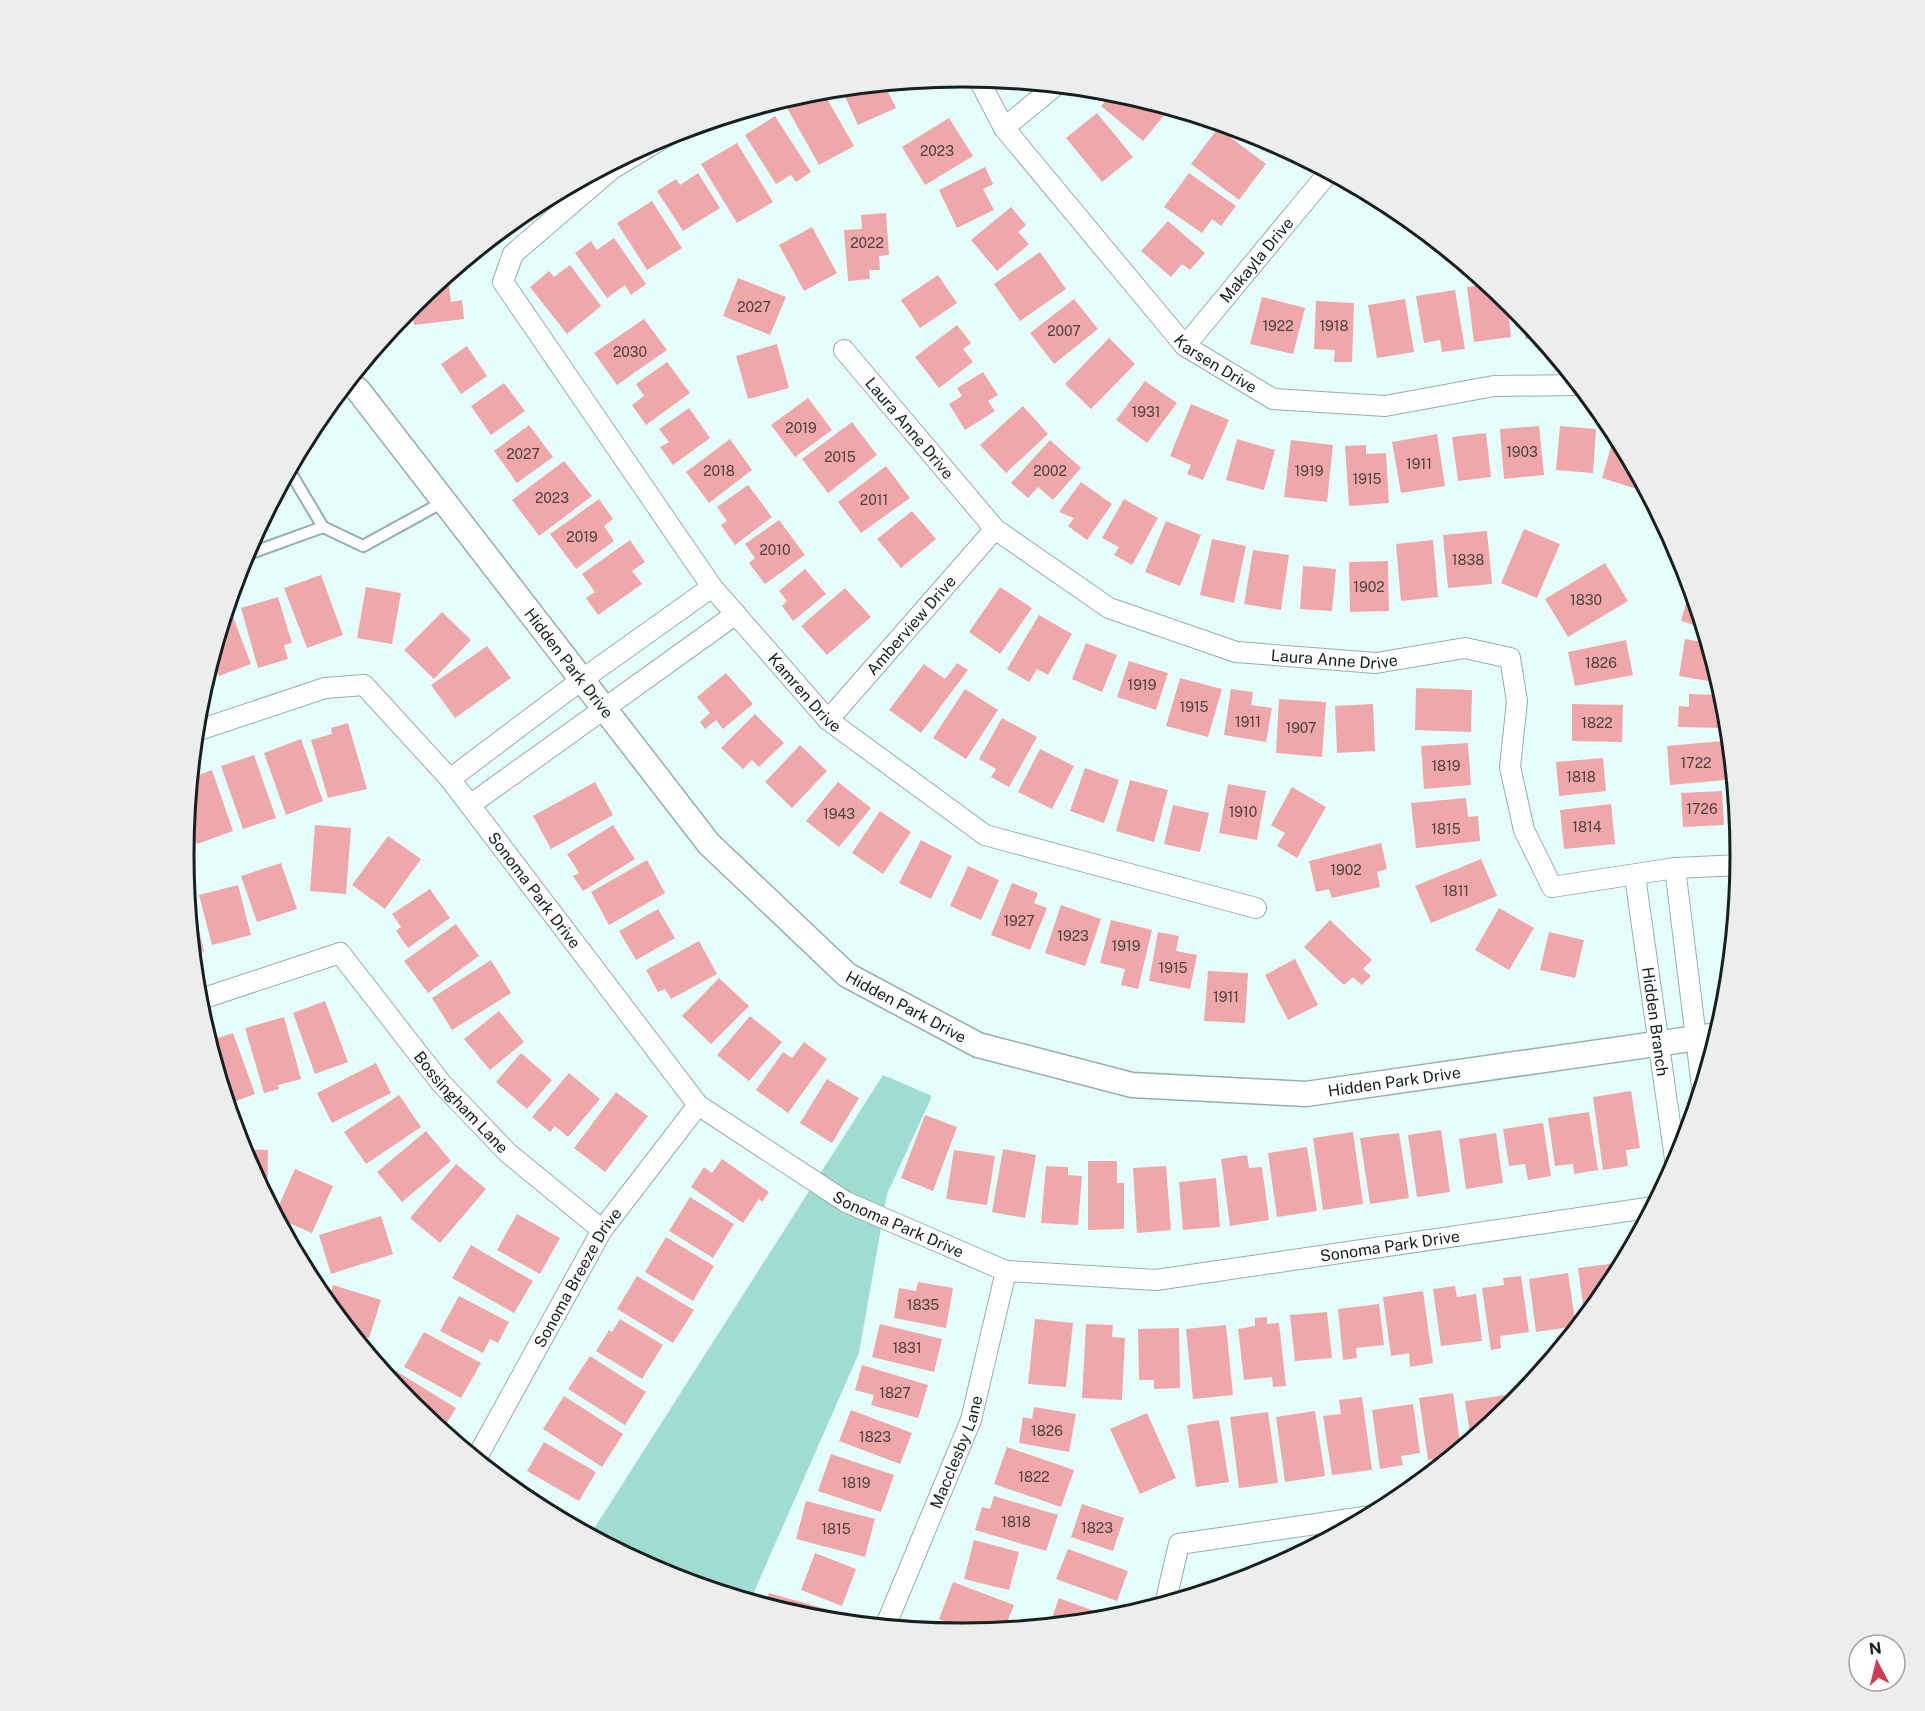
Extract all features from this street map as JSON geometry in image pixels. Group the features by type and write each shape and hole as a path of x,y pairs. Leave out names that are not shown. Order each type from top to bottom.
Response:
{"street":[{"name":"Karsen Drive","path":"983,88 1004,128 1185,346 1273,399 1385,406 1494,386 1570,385"},
{"path":"1004,128 1047,92"},
{"name":"Kamren Drive","path":"603,177 513,254 503,282 712,587 828,720 985,835 1257,908"},
{"name":"Makayla Drive","path":"1185,346 1324,178"},
{"name":"Laura Anne Drive","path":"844,350 995,529 1109,608 1236,652 1376,663 1465,648 1510,658 1517,701 1510,767 1524,830 1552,888 1675,868 1731,865"},
{"name":"Hidden Park Drive","path":"355,386 580,681 709,844 847,975 978,1045 1132,1085 1306,1094 1707,1036"},
{"name":"Amberview Drive","path":"828,720 995,529"},
{"path":"450,779 580,681 712,587"},
{"path":"470,805 735,614"},
{"name":"Sonoma Park Drive","path":"205,728 325,688 364,685 450,779 698,1105 846,1202 1006,1270 1156,1280 1645,1208"},
{"path":"1675,868 1707,1036 1705,1052"},
{"name":"Hidden Branch","path":"1635,876 1673,1149"},
{"name":"Bossingham Lane","path":"208,997 340,953 441,1083 508,1153 602,1230"},
{"name":"Sonoma Breeze Drive","path":"480,1452 602,1230 698,1105"},
{"name":"Macclesby Lane","path":"888,1620 971,1420 1006,1270"},
{"path":"1167,1596 1179,1544 1350,1519"}],"lane":[{"path":"294,477 323,527 363,546 443,502"},
{"path":"257,551 323,527"}],"green space":[{"path":"883,1075 932,1096 887,1194 859,1353 753,1595 668,1566 594,1529"}],"building":[{"path":"888,91 896,108 858,125 845,97"},
{"path":"828,100 854,146 819,165 787,108"},
{"path":"1105,101 1165,114 1143,141 1101,106"},
{"path":"1097,113 1133,157 1102,182 1066,138"},
{"path":"775,116 811,172 796,182 791,175 776,184 745,135"},
{"path":"949,118 973,156 925,185 902,147"},
{"path":"1216,130 1225,134 1266,164 1239,200 1191,164"},
{"path":"737,143 773,202 737,223 701,164"},
{"path":"985,167 993,184 983,189 994,210 957,228 939,190"},
{"path":"698,173 720,208 683,231 657,191 676,179 680,185"},
{"path":"1189,173 1236,206 1221,226 1212,219 1202,233 1164,207"},
{"path":"652,201 682,248 647,270 617,223"},
{"path":"1011,207 1026,225 1018,232 1029,244 997,271 971,240"},
{"path":"886,213 889,255 879,256 880,270 869,270 870,279 848,281 844,230 862,229 861,215"},
{"path":"1168,221 1205,253 1190,270 1182,264 1171,277 1141,251"},
{"path":"812,227 837,273 804,291 779,245"},
{"path":"614,238 646,284 631,295 625,285 607,298 575,253 591,241 597,250"},
{"path":"1040,252 1066,289 1020,321 994,284"},
{"path":"570,265 601,306 567,334 530,287 549,271 554,277"},
{"path":"938,275 957,303 920,328 901,300"},
{"path":"738,278 786,297 770,335 723,316"},
{"path":"449,285 451,302 462,300 464,319 414,325 413,319"},
{"path":"1477,286 1509,315 1511,337 1474,342 1467,287"},
{"path":"1455,290 1465,349 1442,352 1440,340 1424,343 1416,296"},
{"path":"1262,297 1305,308 1293,354 1250,344"},
{"path":"1074,299 1098,329 1054,364 1030,333"},
{"path":"1405,299 1414,352 1377,358 1368,305"},
{"path":"1316,301 1354,303 1352,362 1334,362 1335,350 1314,349"},
{"path":"644,319 667,350 617,385 594,353"},
{"path":"957,325 971,343 963,349 973,362 939,388 915,357"},
{"path":"1109,338 1135,364 1091,409 1065,384"},
{"path":"777,344 789,388 748,399 736,356"},
{"path":"467,346 487,376 461,394 441,364"},
{"path":"667,362 690,393 646,425 632,405 644,396 636,384"},
{"path":"983,372 998,395 988,401 995,411 965,430 949,404 962,396 957,388"},
{"path":"1145,381 1177,403 1147,443 1116,420"},
{"path":"504,383 525,411 491,435 471,406"},
{"path":"808,398 832,430 795,457 771,425"},
{"path":"1191,404 1229,420 1203,480 1187,474 1191,465 1170,456"},
{"path":"1023,406 1048,434 1006,473 980,445"},
{"path":"689,408 710,438 673,465 660,447 669,442 659,429"},
{"path":"852,422 877,455 828,493 802,459"},
{"path":"529,425 553,457 517,483 494,451"},
{"path":"1539,426 1544,475 1504,479 1500,429"},
{"path":"1560,426 1596,429 1593,473 1556,470"},
{"path":"1486,433 1491,477 1458,481 1452,437"},
{"path":"1437,434 1445,486 1401,493 1392,442"},
{"path":"730,439 752,470 709,503 686,472"},
{"path":"1237,439 1275,450 1264,490 1226,480"},
{"path":"1050,440 1081,468 1053,500 1038,487 1028,498 1011,483"},
{"path":"1291,440 1333,445 1327,502 1284,497"},
{"path":"1366,445 1366,454 1386,453 1389,503 1349,506 1345,446"},
{"path":"1611,445 1637,489 1602,478"},
{"path":"564,461 592,496 539,536 512,500"},
{"path":"886,466 910,498 861,533 838,502"},
{"path":"1081,482 1112,504 1087,540 1068,526 1074,518 1059,512"},
{"path":"748,485 772,517 735,545 721,525 727,521 717,507"},
{"path":"599,499 613,519 604,526 614,541 576,569 550,534"},
{"path":"1124,499 1158,518 1132,565 1114,555 1119,547 1102,538"},
{"path":"912,511 936,539 901,568 877,539"},
{"path":"779,520 805,555 765,584 749,563 755,558 745,544"},
{"path":"1166,521 1201,535 1180,586 1145,572"},
{"path":"1524,529 1560,544 1537,598 1501,583"},
{"path":"1487,531 1492,584 1448,588 1443,535"},
{"path":"1212,539 1246,546 1234,603 1200,595"},
{"path":"630,540 645,562 632,571 642,584 598,615 586,598 595,592 582,574"},
{"path":"1433,540 1438,597 1401,601 1396,544"},
{"path":"1253,550 1289,555 1281,610 1244,604"},
{"path":"1388,561 1389,611 1350,612 1349,562"},
{"path":"1605,563 1628,601 1568,637 1545,599"},
{"path":"1303,566 1336,569 1332,611 1300,609"},
{"path":"805,569 826,594 793,621 782,606 787,601 779,591"},
{"path":"321,575 343,635 307,648 284,588"},
{"path":"366,587 401,593 392,644 357,638"},
{"path":"1000,587 1032,608 1000,654 969,632"},
{"path":"845,588 871,617 827,655 801,626"},
{"path":"278,597 292,643 284,645 288,659 258,668 241,608"},
{"path":"1687,600 1695,626 1681,621"},
{"path":"442,612 471,640 434,679 404,650"},
{"path":"1039,615 1072,634 1048,675 1037,669 1029,682 1007,669"},
{"path":"233,616 251,664 219,676 217,671 220,657"},
{"path":"1685,639 1700,642 1710,681 1679,676"},
{"path":"1626,640 1633,675 1575,686 1568,652"},
{"path":"1086,643 1117,655 1102,692 1072,679"},
{"path":"487,646 511,678 455,718 431,685"},
{"path":"1129,661 1168,673 1156,710 1117,697"},
{"path":"957,663 968,670 921,733 889,710 924,664 945,679"},
{"path":"726,673 753,704 723,729 716,720 705,729 700,722 710,713 697,697"},
{"path":"1180,678 1222,689 1208,737 1166,726"},
{"path":"1416,688 1472,690 1471,732 1415,730"},
{"path":"965,689 998,710 966,759 933,738"},
{"path":"1231,689 1253,692 1251,705 1272,708 1266,742 1224,735"},
{"path":"1689,694 1713,695 1720,728 1678,727 1679,706 1689,707"},
{"path":"1279,699 1326,702 1322,757 1276,753"},
{"path":"1373,704 1375,751 1337,753 1335,706"},
{"path":"1572,704 1623,705 1622,742 1572,741"},
{"path":"755,714 784,743 759,767 752,760 743,769 721,748"},
{"path":"1002,718 1037,737 1009,787 991,777 996,769 979,759"},
{"path":"348,723 367,789 328,798 311,740 332,734 331,728"},
{"path":"301,739 323,801 286,815 264,753"},
{"path":"1722,741 1725,780 1670,785 1667,746"},
{"path":"1468,743 1471,785 1424,789 1421,746"},
{"path":"800,745 827,771 792,808 765,782"},
{"path":"1040,749 1074,766 1052,809 1018,792"},
{"path":"254,755 276,818 243,829 221,766"},
{"path":"1603,758 1606,791 1559,796 1556,762"},
{"path":"1085,768 1119,780 1104,823 1070,811"},
{"path":"212,770 233,831 197,844 195,838 199,775"},
{"path":"1130,780 1168,790 1154,842 1116,831"},
{"path":"595,782 613,815 551,849 533,816"},
{"path":"838,782 871,808 839,847 806,821"},
{"path":"1228,784 1266,791 1257,840 1219,833"},
{"path":"1292,787 1326,807 1297,858 1277,846 1285,833 1271,825"},
{"path":"1722,791 1724,825 1683,827 1681,793"},
{"path":"1466,798 1468,817 1478,816 1480,841 1416,848 1411,803"},
{"path":"1611,804 1615,844 1564,849 1560,810"},
{"path":"1173,805 1209,813 1200,852 1164,844"},
{"path":"880,811 911,832 883,874 852,853"},
{"path":"315,825 351,828 346,894 310,891"},
{"path":"613,825 635,859 583,891 573,876 579,873 567,854"},
{"path":"388,836 421,859 385,909 352,885"},
{"path":"921,840 952,856 931,899 899,883"},
{"path":"1381,843 1387,869 1377,872 1380,887 1332,898 1329,889 1316,892 1309,861"},
{"path":"1481,859 1497,896 1431,923 1415,886"},
{"path":"647,860 665,893 609,925 591,892"},
{"path":"281,863 297,909 257,922 241,876"},
{"path":"968,866 999,880 981,920 950,906"},
{"path":"1012,883 1038,893 1034,903 1047,908 1030,950 991,935"},
{"path":"238,885 251,935 212,945 199,895"},
{"path":"430,889 450,918 408,948 396,931 401,927 392,914"},
{"path":"1061,905 1101,919 1085,966 1045,953"},
{"path":"1499,908 1534,928 1509,970 1475,950"},
{"path":"658,909 675,938 636,960 619,931"},
{"path":"1111,920 1152,930 1138,989 1121,985 1125,969 1100,963"},
{"path":"1330,920 1372,960 1363,969 1371,976 1362,985 1353,977 1344,985 1304,947"},
{"path":"456,924 479,956 428,993 404,961"},
{"path":"198,926 204,951 201,952"},
{"path":"1158,932 1179,936 1176,951 1197,955 1190,989 1149,981"},
{"path":"1549,932 1584,940 1575,978 1540,970"},
{"path":"699,941 717,974 671,999 665,989 658,992 646,970"},
{"path":"1295,959 1318,1005 1288,1020 1265,975"},
{"path":"491,960 511,993 452,1030 432,998"},
{"path":"1208,971 1248,973 1245,1023 1204,1021"},
{"path":"719,978 749,1006 711,1044 682,1016"},
{"path":"325,1001 348,1062 315,1074 293,1013"},
{"path":"499,1011 524,1042 490,1070 464,1039"},
{"path":"750,1016 782,1042 749,1081 717,1055"},
{"path":"284,1017 301,1079 278,1085 279,1089 264,1093 245,1028"},
{"path":"233,1033 255,1094 235,1102 217,1038"},
{"path":"804,1042 827,1059 788,1113 756,1090 783,1052 792,1058"},
{"path":"521,1053 552,1080 527,1109 496,1082"},
{"path":"376,1063 391,1093 332,1123 317,1093"},
{"path":"569,1073 600,1099 568,1137 555,1126 550,1132 532,1117"},
{"path":"827,1079 859,1098 832,1143 800,1123"},
{"path":"1631,1091 1640,1148 1626,1150 1628,1166 1603,1170 1593,1097"},
{"path":"616,1092 648,1116 605,1172 574,1148"},
{"path":"399,1095 421,1127 366,1164 344,1132"},
{"path":"1589,1112 1598,1170 1574,1174 1573,1164 1555,1166 1548,1118"},
{"path":"925,1115 957,1127 933,1191 901,1178"},
{"path":"1543,1123 1551,1176 1528,1180 1525,1164 1509,1166 1503,1129"},
{"path":"1441,1130 1450,1192 1417,1197 1408,1135"},
{"path":"426,1131 451,1161 402,1202 377,1172"},
{"path":"1353,1132 1363,1204 1323,1210 1313,1138"},
{"path":"1399,1133 1409,1198 1370,1204 1360,1138"},
{"path":"1496,1133 1503,1183 1466,1189 1459,1139"},
{"path":"1307,1147 1317,1211 1277,1217 1268,1153"},
{"path":"252,1149 268,1150 267,1183"},
{"path":"1003,1149 1036,1155 1025,1218 992,1212"},
{"path":"954,1150 995,1156 987,1205 946,1199"},
{"path":"1247,1155 1249,1168 1262,1167 1269,1220 1230,1226 1221,1159"},
{"path":"722,1159 769,1192 762,1202 759,1199 743,1223 691,1187 704,1167 712,1173"},
{"path":"1088,1161 1117,1161 1117,1183 1124,1183 1124,1229 1088,1230"},
{"path":"456,1164 486,1189 440,1243 410,1218"},
{"path":"1046,1166 1068,1167 1068,1175 1082,1176 1078,1225 1041,1223"},
{"path":"1166,1166 1171,1230 1137,1233 1133,1168"},
{"path":"295,1169 333,1186 312,1233 288,1223 279,1206"},
{"path":"1216,1178 1220,1227 1183,1230 1179,1182"},
{"path":"690,1197 734,1224 713,1258 669,1231"},
{"path":"517,1214 560,1238 540,1274 497,1250"},
{"path":"381,1216 393,1254 331,1274 319,1235"},
{"path":"666,1237 714,1266 693,1301 645,1272"},
{"path":"471,1245 533,1281 514,1313 452,1278"},
{"path":"1613,1264 1583,1307 1578,1268"},
{"path":"1568,1273 1575,1319 1569,1327 1536,1332 1529,1279"},
{"path":"637,1276 694,1310 673,1343 617,1309"},
{"path":"1521,1276 1529,1332 1500,1336 1501,1348 1491,1350 1482,1288 1504,1285 1503,1278"},
{"path":"918,1282 953,1288 946,1328 894,1318 899,1288 916,1291"},
{"path":"333,1285 381,1300 369,1338 364,1336 331,1292"},
{"path":"1455,1286 1457,1297 1476,1294 1482,1341 1441,1346 1433,1289"},
{"path":"1423,1291 1433,1363 1410,1367 1409,1353 1391,1356 1383,1297"},
{"path":"459,1296 509,1322 498,1343 490,1339 483,1353 440,1331"},
{"path":"1379,1304 1384,1345 1356,1348 1357,1358 1343,1360 1338,1309"},
{"path":"1327,1312 1332,1358 1295,1361 1290,1315"},
{"path":"1267,1317 1267,1324 1279,1323 1286,1386 1273,1387 1272,1377 1244,1380 1238,1329 1255,1326 1255,1318"},
{"path":"620,1319 663,1345 642,1379 596,1351 609,1330 612,1332"},
{"path":"1035,1319 1073,1323 1066,1387 1028,1384"},
{"path":"880,1324 942,1339 934,1372 872,1357"},
{"path":"1086,1324 1113,1325 1112,1337 1125,1338 1122,1400 1082,1398"},
{"path":"1226,1325 1233,1395 1193,1399 1186,1329"},
{"path":"1179,1328 1180,1388 1154,1389 1154,1380 1139,1380 1138,1329"},
{"path":"424,1332 481,1363 461,1398 404,1367"},
{"path":"590,1356 646,1392 625,1425 568,1389"},
{"path":"862,1365 928,1385 918,1418 871,1405 874,1395 855,1390"},
{"path":"392,1370 456,1408 446,1424 419,1399"},
{"path":"1453,1393 1460,1441 1438,1458 1428,1460 1419,1398"},
{"path":"1506,1395 1506,1399 1470,1432 1465,1401"},
{"path":"564,1396 623,1434 602,1467 543,1429"},
{"path":"1362,1397 1372,1470 1332,1475 1323,1416 1341,1414 1339,1400"},
{"path":"1413,1404 1420,1453 1401,1456 1403,1465 1380,1469 1372,1410"},
{"path":"1034,1407 1076,1414 1069,1452 1019,1443 1023,1417 1032,1419"},
{"path":"851,1410 912,1433 900,1464 839,1441"},
{"path":"1315,1411 1325,1476 1285,1482 1276,1417"},
{"path":"1268,1412 1278,1483 1239,1488 1230,1417"},
{"path":"1147,1413 1176,1478 1140,1494 1110,1429"},
{"path":"1219,1420 1229,1482 1196,1487 1187,1425"},
{"path":"544,1442 596,1472 579,1501 527,1471"},
{"path":"1007,1447 1074,1470 1061,1507 994,1484"},
{"path":"831,1454 894,1475 881,1512 818,1491"},
{"path":"994,1496 1058,1515 1046,1551 975,1530 982,1507 990,1509"},
{"path":"806,1501 875,1519 865,1557 796,1539"},
{"path":"1082,1504 1124,1518 1113,1551 1071,1537"},
{"path":"974,1540 1019,1552 1009,1590 964,1579"},
{"path":"1068,1549 1128,1571 1117,1601 1056,1579"},
{"path":"815,1553 856,1569 842,1606 801,1590"},
{"path":"953,1582 1014,1605 1007,1622 951,1624 939,1619"},
{"path":"769,1593 837,1612 813,1609 767,1599"},
{"path":"1059,1598 1096,1612 1063,1617 1052,1618"}]}
